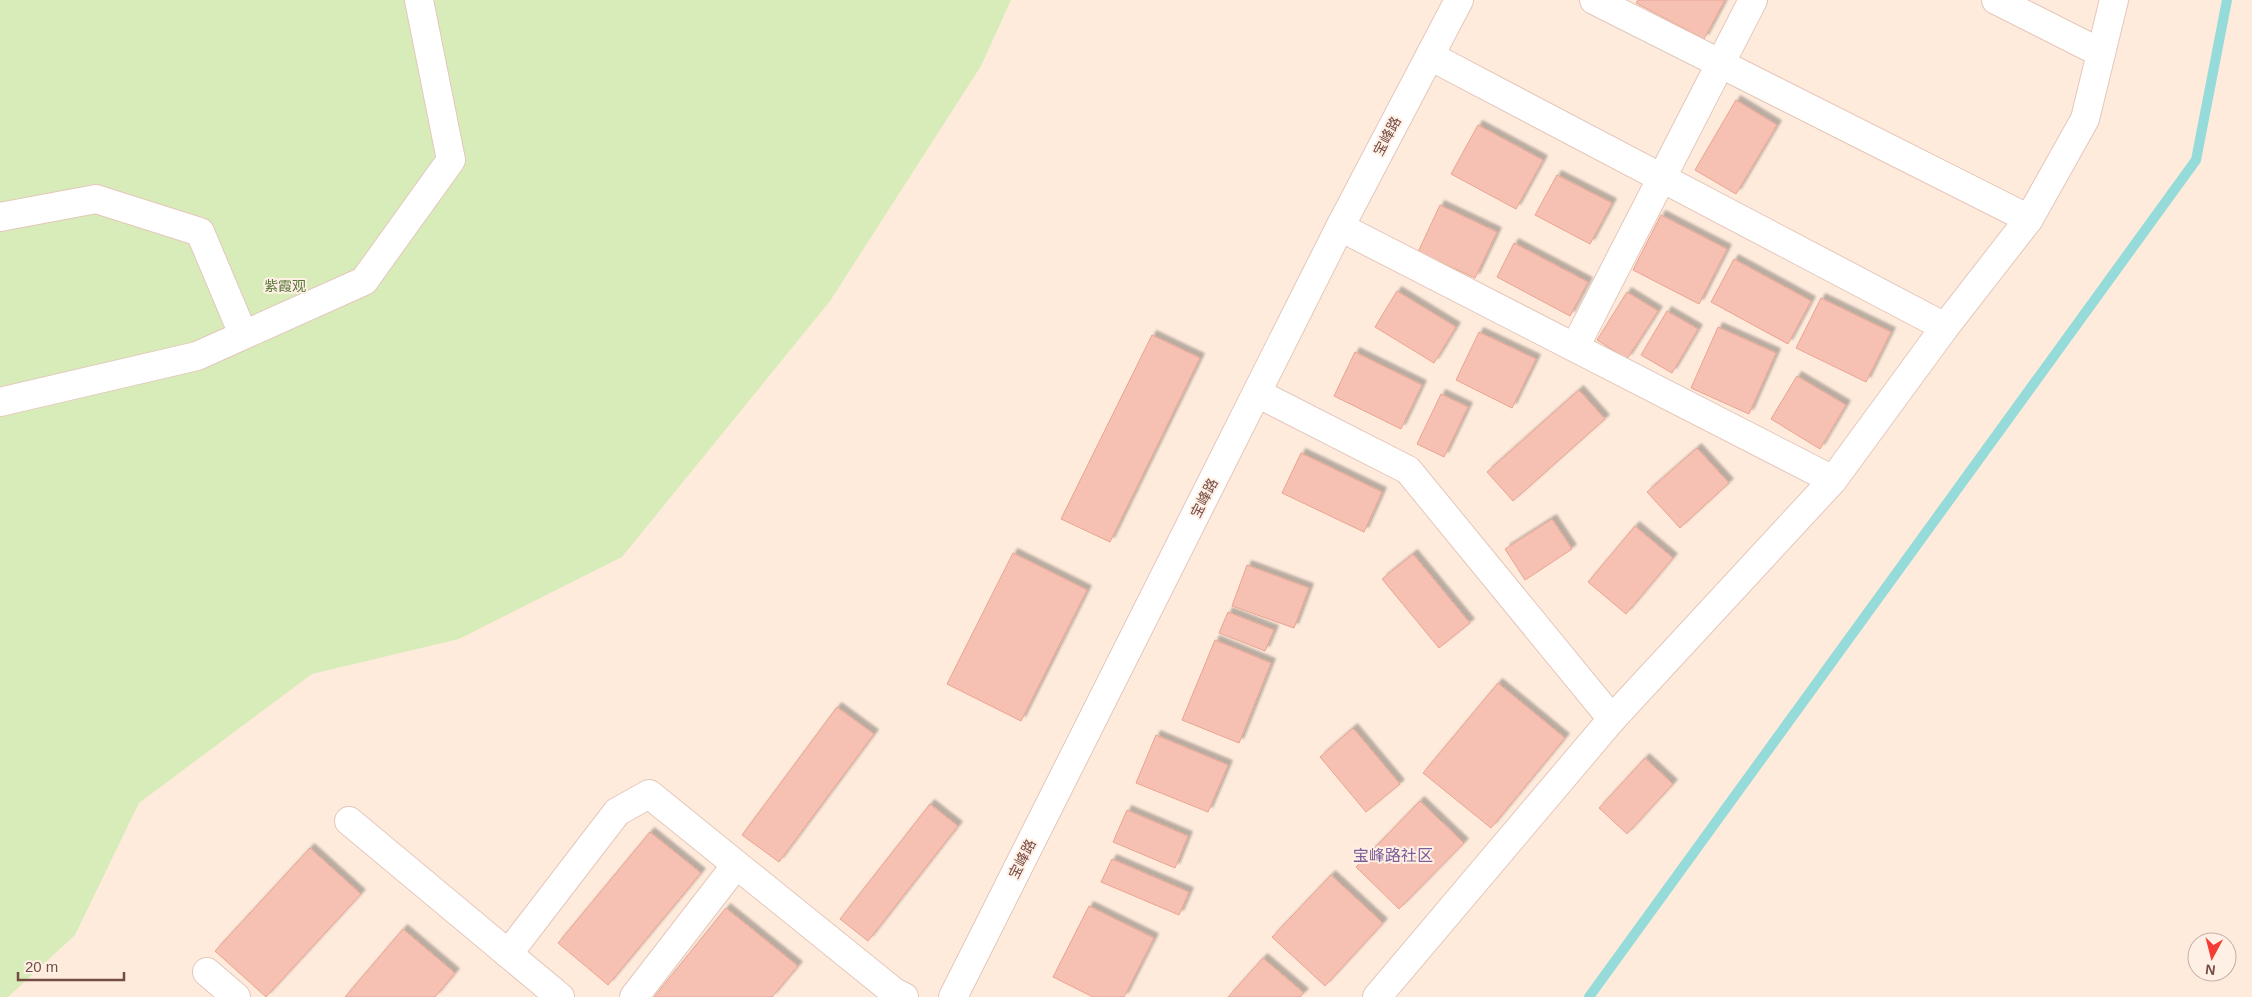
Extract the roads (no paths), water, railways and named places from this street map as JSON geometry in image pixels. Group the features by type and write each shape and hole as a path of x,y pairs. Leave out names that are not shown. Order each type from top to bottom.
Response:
{"street":[{"path":"0,402 197,356 364,281 451,160 419,0"},
{"name":"宝峰路","path":"953,997 1340,227 1459,0"},
{"path":"1594,0 2029,218"},
{"path":"1575,347 1753,0"},
{"path":"1996,0 2101,53"},
{"path":"1377,997 1612,719 1833,480 1944,328 2029,218 2085,119 2114,0"},
{"path":"1430,56 1944,328"},
{"path":"0,217 96,199 200,232 243,334"},
{"path":"1340,227 1833,480"},
{"path":"1257,393 1408,470 1612,719"},
{"path":"508,954 617,812 649,794 894,992 904,997"},
{"path":"349,821 560,997"},
{"path":"634,997 736,865"},
{"path":"207,972 236,997"}],"waterway":[{"path":"1589,997 2196,160 2227,0"}],"district":[{"name":"宝峰路社区","path":"1393,855"}],"park label":[{"name":"紫霞观","path":"285,286"}]}
